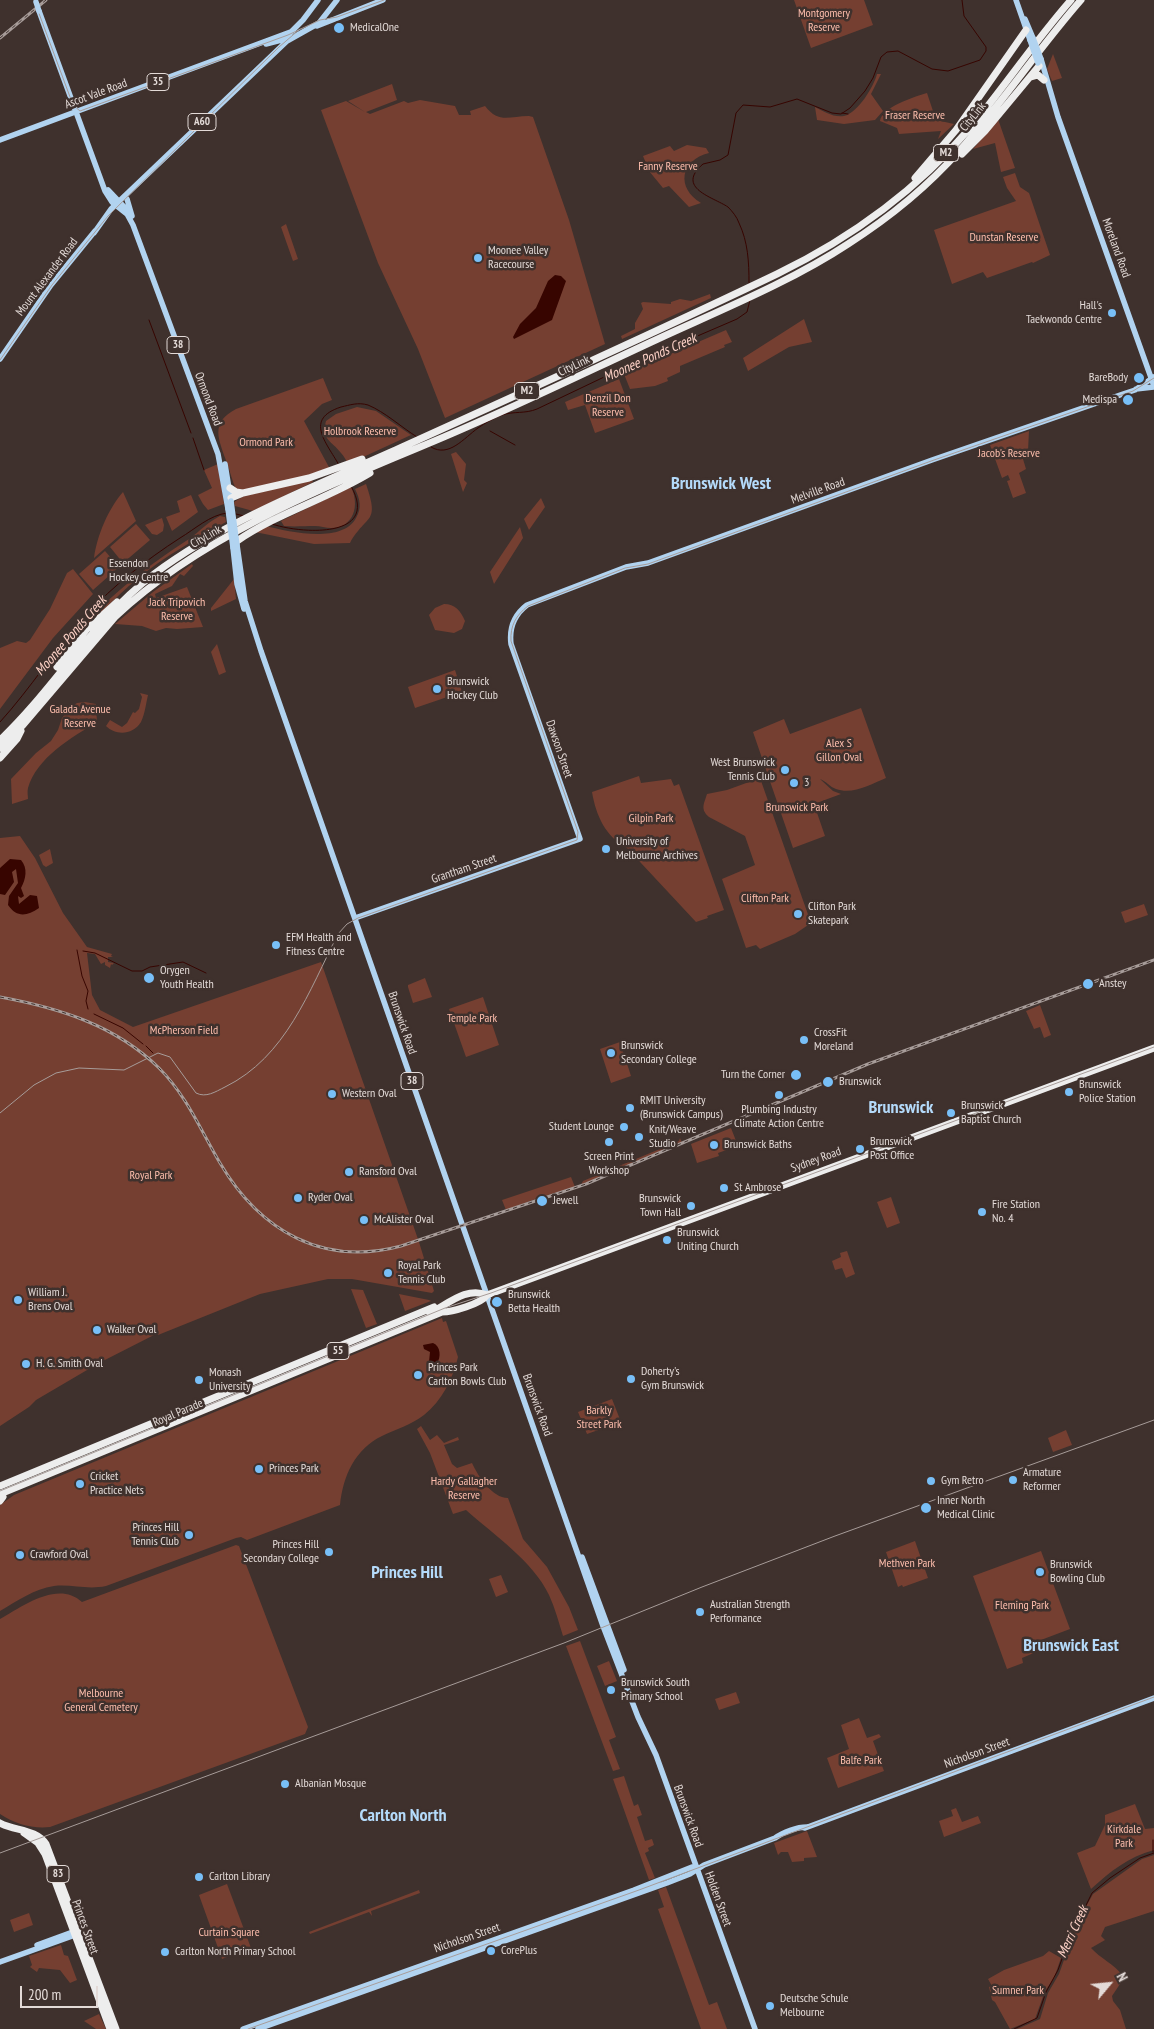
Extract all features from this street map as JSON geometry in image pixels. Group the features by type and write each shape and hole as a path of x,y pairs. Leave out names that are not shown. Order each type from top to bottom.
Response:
{"highway":[{"name":"CityLink","path":"0,740 22,717 96,629 127,597 176,559 256,513 432,442 570,380 743,295 818,253 889,207 924,176 969,129 1071,0"},
{"name":"CityLink","path":"754,289 834,253 897,209 926,185 960,150 1081,0"},
{"path":"873,218 918,175 947,142 1026,30"},
{"path":"1016,44 1021,39 1032,40"},
{"path":"897,209 948,169 985,131 1031,77 1039,63"},
{"path":"1031,77 1038,75 1044,80"},
{"name":"CityLink","path":"354,472 414,441 743,295"},
{"path":"229,500 243,494 309,478 338,479 354,472"},
{"name":"CityLink","path":"0,748 23,726 83,652 133,600 181,565 254,523 270,518 291,503 338,479"},
{"path":"230,488 243,494"},
{"path":"235,541 270,518"},
{"path":"0,734 15,719 86,630 118,601 127,597"},
{"path":"0,758 18,737 23,726"},
{"name":"Sydney Road","path":"488,1298 498,1291 1154,1048"},
{"name":"Royal Parade","path":"231,1397 271,1380 298,1373 352,1351 378,1336 411,1323 444,1304 468,1294 481,1293 488,1298"},
{"name":"Royal Parade","path":"0,1486 64,1466 271,1380 341,1347 488,1298"},
{"name":"Royal Parade","path":"1,1496 38,1481 64,1466 109,1447 151,1434 183,1417"},
{"name":"Royal Parade","path":"1,1496 10,1483"},
{"name":"83","path":"0,1823 22,1832"},
{"name":"Princes Street","path":"22,1832 40,1845 45,1854 116,2029"},
{"name":"Princes Street","path":"22,1832 33,1833 43,1839 50,1853 110,2029"}],"main road":[{"name":"Mount Alexander Road","path":"0,359 51,285 117,206 295,32 318,0"},
{"name":"Mount Alexander Road","path":"295,32 313,27 324,20 337,0"},
{"path":"330,10 331,15 336,15 382,0"},
{"path":"324,20 382,0"},
{"name":"Moreland Road","path":"1016,0 1026,30 1032,40"},
{"name":"Moreland Road","path":"1016,0 1032,40 1058,117"},
{"name":"38","path":"35,1 77,112 107,187 117,206"},
{"name":"Ascot Vale Road","path":"256,46 284,39 295,32"},
{"name":"Ascot Vale Road","path":"0,140 295,32"},
{"name":"Mount Alexander Road","path":"258,67 284,39"},
{"name":"Moreland Road","path":"1039,63 1153,378 1154,387"},
{"name":"38","path":"80,119 108,197 117,206"},
{"name":"Mount Alexander Road","path":"117,206 127,199 146,177"},
{"path":"127,199 132,216"},
{"name":"Ormond Road","path":"117,206 132,216 221,452 230,488 229,500"},
{"name":"Ormond Road","path":"117,206 130,217 218,454 229,500 239,582"},
{"name":"Melville Road","path":"517,660 511,642 511,630 515,618 531,604 626,567 648,563 1136,389 1153,378"},
{"path":"1136,389 1154,387"},
{"name":"Brunswick Road","path":"239,582 244,602 488,1298 596,1601 696,1868"},
{"name":"Dawson Street","path":"517,660 580,839"},
{"name":"Grantham Street","path":"355,918 580,839"},
{"name":"Nicholson Street","path":"243,2029 586,1909 682,1878 696,1868 775,1838 781,1838 803,1830 1154,1698"},
{"name":"Holden Street","path":"696,1868 755,2029"},
{"path":"0,1960 77,1932"},
{"name":"Nicholson Street","path":"258,2029 450,1958"}],"green space":[{"name":"Montgomery Reserve","path":"794,0 864,0 873,25 811,48"},
{"path":"1053,54 1062,78 1052,81 1047,69"},
{"path":"877,74 881,74 871,94 883,111 875,120 844,124 817,120 815,107 836,116 844,116 855,110 869,92"},
{"name":"Moonee Valley Racecourse","path":"392,84 397,100 366,112 370,114 404,101 408,103 420,100 455,106 459,115 471,115 470,111 485,106 490,112 500,117 533,117 569,220 605,344 445,418 418,349 378,263 321,110 346,101 365,112 348,101"},
{"name":"Fraser Reserve","path":"927,93 936,120 954,124 938,139 941,131 899,134 897,128 880,121 886,111 892,107"},
{"path":"998,119 1015,168 1001,172 995,143 973,149"},
{"name":"Fanny Reserve","path":"687,145 706,148 709,153 699,157 687,168 685,182 688,190 701,203 689,207 669,186 663,188 649,171 643,156 670,146 674,151"},
{"name":"Dunstan Reserve","path":"1015,173 1020,187 1029,193 1050,255 1033,263 987,278 983,272 952,284 934,230 1016,201 1007,188 1003,177"},
{"path":"286,224 298,259 293,261 281,227"},
{"path":"710,294 711,298 622,339 621,336 635,329 635,323 643,309 641,303 671,304 671,302 680,299 691,301"},
{"path":"804,319 812,342 789,347 748,371 743,358"},
{"path":"726,330 732,342 724,345 725,347 680,366 680,372 667,378 668,381 655,386 630,389 624,374"},
{"name":"Ormond Park","path":"323,378 332,400 322,404 304,421 330,469 301,479 245,490 236,489 219,439 219,426 222,420 236,409"},
{"name":"Denzil Don Reserve","path":"619,379 634,419 595,433 585,405 568,410 565,402"},
{"name":"Holbrook Reserve","path":"357,407 376,411 411,435 348,464 326,436 325,427 326,421 336,414"},
{"name":"Jacob's Reserve","path":"1029,431 1028,451 1023,459 1026,469 1019,473 1026,493 1013,498 1007,481 1010,480 1008,475 1002,478 990,445"},
{"path":"456,452 466,464 464,480 467,483 463,492 451,454"},
{"path":"218,464 224,504 208,510 198,495 212,488 204,470"},
{"path":"312,480 313,482 253,511 235,506 234,502 244,496"},
{"path":"366,484 372,513 350,543 314,544 255,532 266,526 314,534 327,534 339,531 349,526 356,518 360,503 355,489"},
{"path":"351,487 354,494 355,508 350,520 339,527 284,526 281,521"},
{"path":"123,492 136,521 94,558 104,523"},
{"path":"191,495 198,512 172,531 166,517 180,512 177,501"},
{"path":"541,498 545,507 529,530 524,519"},
{"path":"220,516 225,517 226,522 159,562 138,578 73,643 69,643 82,627 125,586 156,561"},
{"path":"162,518 163,531 157,535 152,534 145,525"},
{"name":"Essendon Hockey Centre","path":"136,524 150,540 123,563 110,547"},
{"path":"520,527 523,538 494,584 490,572"},
{"name":"Essendon Hockey Centre","path":"105,551 119,567 93,590 79,574"},
{"name":"Jack Tripovich Reserve","path":"192,564 193,566 184,576 180,574 172,586 155,594 156,598 187,587 203,627 166,628 156,631 142,626 115,624 153,592"},
{"path":"73,569 93,594 53,638 0,709 0,648 17,641 26,643 30,640 50,609 67,573"},
{"path":"234,579 236,599 211,611 211,608"},
{"path":"444,604 451,605 462,614 465,621 462,629 454,633 435,630 429,615 435,608"},
{"path":"217,644 226,672 219,675 211,652"},
{"name":"Brunswick Hockey Club","path":"455,670 462,692 415,708 408,687"},
{"path":"140,693 148,695 144,716 134,730 119,733 106,726 110,720 122,727 127,723 133,712 135,713 139,709 142,697"},
{"name":"Galada Avenue Reserve","path":"77,703 96,704 97,723 56,749 32,777 28,788 28,799 12,804 11,779 36,753 51,741 58,730 62,718 71,707"},
{"path":"861,708 886,778 849,791 836,789 820,779 833,791 841,794 814,804 825,836 793,848 753,732 784,719 790,734"},
{"name":"Gilpin Park","path":"639,776 641,783 671,779 674,786 679,784 724,910 696,922 627,848 613,838 603,825 596,809 592,792"},
{"name":"Clifton Park","path":"760,778 811,923 795,934 760,949 756,945 746,948 722,879 755,865 745,836 709,817 704,811 704,806 707,794 727,790"},
{"name":"Royal Park","path":"20,836 35,858 63,913 87,947 112,954 111,956 113,957 108,957 108,962 114,963 111,964 110,968 105,965 105,962 101,964 95,954 87,953 92,995 100,1010 133,1027 321,962 419,1242 434,1291 432,1293 352,1279 328,1279 260,1294 154,1335 99,1363 36,1400 29,1407 0,1426 0,838"},
{"path":"50,849 53,863 46,867 43,865 39,855"},
{"path":"1144,904 1148,915 1125,923 1121,912"},
{"path":"425,978 432,997 413,1003 408,985"},
{"name":"Temple Park","path":"483,997 499,1045 466,1057 449,1009"},
{"path":"1040,1005 1051,1035 1044,1038 1040,1027 1034,1029 1026,1011"},
{"path":"620,1042 631,1076 611,1083 600,1049"},
{"name":"Brunswick Baths","path":"731,1128 738,1146 718,1153 719,1156 697,1163 691,1144"},
{"path":"680,1138 682,1143 581,1185 583,1181 679,1141"},
{"path":"571,1177 575,1187 506,1210 502,1200"},
{"path":"891,1197 900,1223 887,1228 877,1202"},
{"path":"847,1251 855,1274 846,1278 842,1268 835,1270 832,1261 841,1257 840,1253"},
{"path":"351,1289 363,1290 377,1324 366,1328"},
{"path":"399,1294 429,1300 431,1301 405,1311"},
{"name":"Princes Park","path":"442,1318 443,1322 446,1321 458,1357 446,1389 424,1415 382,1436 364,1448 347,1474 340,1505 247,1540 241,1537 236,1538 106,1586 54,1586 40,1590 0,1611 0,1505 14,1495"},
{"name":"Barkly Street Park","path":"612,1399 621,1422 587,1434 578,1412"},
{"name":"Hardy Gallagher Reserve","path":"421,1426 430,1440 437,1435 444,1443 458,1437 459,1440 444,1445 452,1464 457,1468 472,1463 482,1480 491,1490 502,1497 508,1498 523,1539 547,1567 569,1607 578,1630 563,1636 549,1595 533,1571 512,1549 466,1510 453,1514 430,1453 417,1429"},
{"path":"1066,1430 1072,1445 1053,1452 1048,1438"},
{"name":"Methven Park","path":"915,1541 928,1578 898,1587 886,1552"},
{"name":"Melbourne General Cemetery","path":"236,1545 239,1546 308,1727 305,1734 50,1827 24,1825 0,1814 0,1619 41,1597 62,1594 73,1596 82,1602"},
{"name":"Fleming Park","path":"1041,1551 1070,1629 1033,1643 1036,1652 1022,1658 1023,1663 1007,1669 973,1576"},
{"path":"501,1575 508,1592 496,1597 489,1579"},
{"path":"580,1641 616,1737 609,1740 620,1769 613,1771 566,1646"},
{"path":"609,1661 617,1681 605,1686 597,1666"},
{"path":"736,1692 740,1703 719,1710 715,1699"},
{"name":"Balfe Park","path":"859,1718 867,1738 879,1734 881,1737 873,1741 884,1771 838,1788 827,1758 849,1749 841,1725"},
{"path":"624,1776 634,1806 638,1804 642,1815 637,1817 645,1841 652,1839 654,1845 648,1848 649,1851 645,1853 655,1878 649,1880 613,1779"},
{"name":"Kirkdale Park","path":"1135,1804 1145,1829 1154,1828 1154,1850 1120,1865 1091,1889 1077,1853 1095,1846 1105,1825 1105,1815"},
{"path":"956,1808 962,1822 978,1816 981,1823 944,1837 939,1821 953,1816 951,1810"},
{"path":"807,1831 817,1857 804,1858 804,1861 792,1862 788,1852 781,1852 778,1855 774,1843"},
{"path":"1154,1855 1154,1911 1105,1927 1101,1936 1105,1940 1091,1948 1122,1975 1120,1984 1112,1996 1113,2001 1120,2010 1126,2029 1017,2029 1040,2019 1048,1993 1059,1974 1077,1923 1093,1894 1142,1859"},
{"name":"Curtain Square","path":"227,1884 251,1948 222,1959 199,1895"},
{"path":"666,1887 709,2005 717,2002 727,2029 701,2029 658,1909 664,1907 658,1890"},
{"path":"419,1890 420,1893 371,1911 372,1916 369,1912 310,1934 309,1932"},
{"path":"29,1913 33,1925 14,1932 10,1920"},
{"path":"61,1945 64,1955 68,1956 77,1980 70,1983 60,1970 39,1968 37,1972 30,1967 32,1965 29,1956"},
{"name":"Sumner Park","path":"1049,1951 1061,1958 1054,1978 1045,1991 1035,2019 1010,2029 992,2000 989,1987 992,1986 988,1979 1004,1970 1043,1956"},
{"path":"99,2014 106,2029 96,2029 84,2021"}],"shaded area":[{"path":"555,275 561,276 566,281 552,320 514,339 513,337 520,324 536,308 548,281"},
{"path":"10,859 21,860 25,870 25,877 21,888 24,896 21,898 18,896 19,904 30,895 37,896 39,908 30,913 19,914 8,905 9,896 18,883 16,869 12,872 14,882 5,895 0,894 0,868"},
{"path":"433,1343 440,1352 437,1363 429,1362 430,1352 424,1349 423,1345"}],"waterway":[{"name":"Moonee Ponds Creek","path":"749,283 746,245 737,219 728,207 699,191 693,179 695,172 703,164 720,160 728,155 736,113 743,105 770,107 797,99 832,113 841,114 850,108 865,91 873,78 881,57 887,52 898,51 932,69 948,71 980,60 986,51 986,47 964,16 962,0"},
{"name":"Moonee Ponds Creek","path":"842,113 848,114"},
{"path":"883,115 922,120"},
{"name":"Moonee Ponds Creek","path":"431,447 438,450 450,448 496,418 506,414 537,409 623,368 737,319 747,312 750,300"},
{"path":"149,320 191,433"},
{"name":"Moonee Ponds Creek","path":"339,465 324,440 321,425 323,418 341,407 357,404 368,405 417,437"},
{"path":"490,431 515,445"},
{"path":"193,438 204,470"},
{"name":"Moonee Ponds Creek","path":"272,524 301,530 334,529 347,524 355,516 357,503 351,486"},
{"name":"Moonee Ponds Creek","path":"0,722 75,628 108,593 167,546 209,519 227,513"},
{"name":"Moonee Ponds Creek","path":"236,514 244,516"},
{"path":"77,950 82,976 88,991 86,1001 88,1009"},
{"path":"83,951 95,953 132,971 142,971 150,967 183,962 206,973"},
{"path":"94,1014 123,1028 143,1044"},
{"path":"146,1046 153,1053"},
{"path":"1153,1840 1153,1852"},
{"name":"Merri Creek","path":"1014,2029 1037,2018 1046,1992 1058,1970 1068,1942 1092,1893 1110,1878 1140,1858 1154,1853"}],"tram line":[{"path":"34,0 73,105 80,111 288,35 320,20 337,17 384,0"},
{"path":"0,360 52,285 108,216 279,47 300,29"},
{"path":"0,1113 34,1085 56,1073 79,1068 124,1070 158,1053 170,1057 196,1093 207,1095 218,1091 246,1074 280,1040 306,1000 338,934 347,924 358,918 577,840 578,832 511,641 515,621 528,606 625,568 648,564 934,460 1133,391 1154,378"},
{"path":"0,1491 445,1308 491,1293 1154,1047"},
{"path":"0,1853 564,1643 835,1536 1154,1420"},
{"path":"248,2029 639,1890 1154,1697"}],"railway":[{"path":"0,38 46,0"},
{"path":"0,997 65,1013 85,1020 124,1040 159,1068 178,1090 220,1163 236,1187 254,1208 274,1225 296,1238 320,1247 345,1251 372,1251 401,1246 586,1184 868,1064 1154,960"}],"place":[{"name":"MedicalOne","path":"339,28"},
{"name":"Moonee Valley Racecourse","path":"478,258"},
{"name":"Hall's Taekwondo Centre","path":"1112,313"},
{"name":"BareBody","path":"1139,378"},
{"name":"Medispa","path":"1128,400"},
{"name":"Essendon Hockey Centre","path":"99,571"},
{"name":"Brunswick Hockey Club","path":"437,689"},
{"name":"West Brunswick Tennis Club","path":"785,770"},
{"name":"3","path":"794,783"},
{"name":"University of Melbourne Archives","path":"606,849"},
{"name":"Clifton Park Skatepark","path":"798,914"},
{"name":"EFM Health and Fitness Centre","path":"276,945"},
{"name":"Orygen Youth Health","path":"149,978"},
{"name":"Anstey","path":"1088,984"},
{"name":"CrossFit Moreland","path":"804,1040"},
{"name":"Brunswick Secondary College","path":"611,1053"},
{"name":"Turn the Corner","path":"796,1075"},
{"name":"Brunswick","path":"828,1082"},
{"name":"Brunswick Police Station","path":"1069,1092"},
{"name":"Western Oval","path":"332,1094"},
{"name":"Plumbing Industry Climate Action Centre","path":"779,1095"},
{"name":"RMIT University (Brunswick Campus)","path":"630,1108"},
{"name":"Brunswick Baptist Church","path":"951,1113"},
{"name":"Student Lounge","path":"624,1127"},
{"name":"Knit/Weave Studio","path":"639,1137"},
{"name":"Screen Print Workshop","path":"609,1142"},
{"name":"Brunswick Baths","path":"714,1145"},
{"name":"Brunswick Post Office","path":"860,1149"},
{"name":"Ransford Oval","path":"349,1172"},
{"name":"St Ambrose","path":"724,1188"},
{"name":"Ryder Oval","path":"298,1198"},
{"name":"Jewell","path":"542,1201"},
{"name":"Brunswick Town Hall","path":"691,1206"},
{"name":"Fire Station No. 4","path":"982,1212"},
{"name":"McAlister Oval","path":"364,1220"},
{"name":"Brunswick Uniting Church","path":"667,1240"},
{"name":"Royal Park Tennis Club","path":"388,1273"},
{"name":"William J. Brens Oval","path":"18,1300"},
{"name":"Brunswick Betta Health","path":"497,1302"},
{"name":"Walker Oval","path":"97,1330"},
{"name":"H. G. Smith Oval","path":"26,1364"},
{"name":"Princes Park Carlton Bowls Club","path":"418,1375"},
{"name":"Doherty's Gym Brunswick","path":"631,1379"},
{"name":"Monash University","path":"199,1380"},
{"name":"Princes Park","path":"259,1469"},
{"name":"Armature Reformer","path":"1013,1480"},
{"name":"Gym Retro","path":"931,1481"},
{"name":"Cricket Practice Nets","path":"80,1484"},
{"name":"Inner North Medical Clinic","path":"926,1508"},
{"name":"Princes Hill Tennis Club","path":"189,1535"},
{"name":"Princes Hill Secondary College","path":"329,1552"},
{"name":"Crawford Oval","path":"20,1555"},
{"name":"Brunswick Bowling Club","path":"1040,1572"},
{"name":"Australian Strength Performance","path":"700,1612"},
{"name":"Brunswick South Primary School","path":"611,1690"},
{"name":"Albanian Mosque","path":"285,1784"},
{"name":"Carlton Library","path":"199,1877"},
{"name":"CorePlus","path":"491,1951"},
{"name":"Carlton North Primary School","path":"165,1952"},
{"name":"Deutsche Schule Melbourne","path":"770,2006"}],"district":[{"name":"Brunswick West","path":"721,484"},
{"name":"Brunswick","path":"901,1108"},
{"name":"Princes Hill","path":"407,1573"},
{"name":"Brunswick East","path":"1071,1646"},
{"name":"Carlton North","path":"403,1816"}],"park label":[{"name":"Alex S Gillon Oval","path":"839,751"},
{"name":"Brunswick Park","path":"797,808"},
{"name":"McPherson Field","path":"184,1031"}]}
